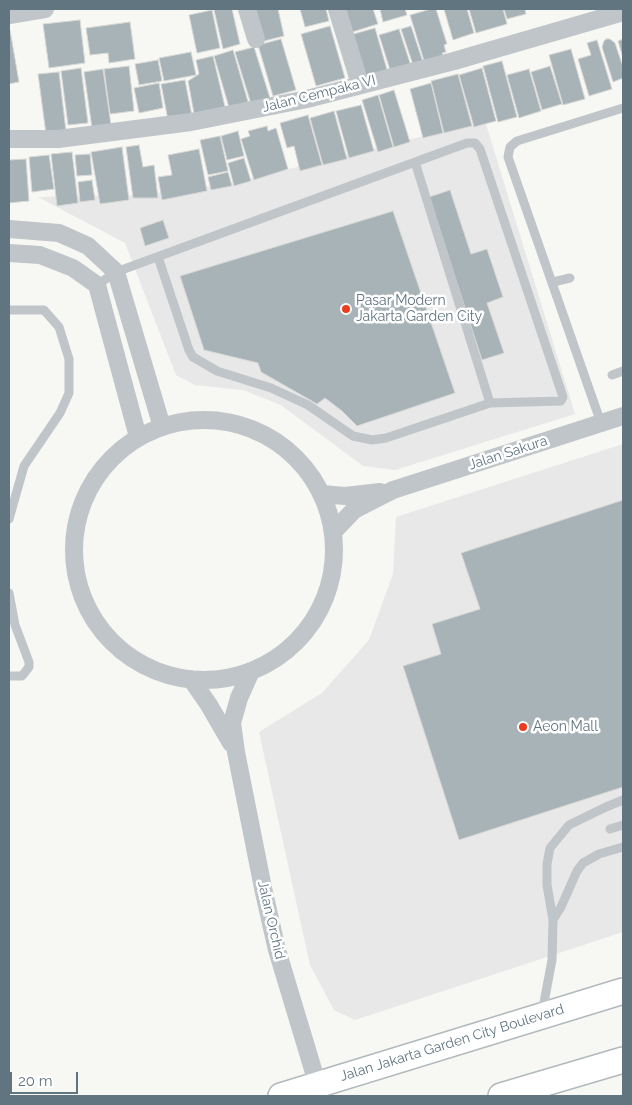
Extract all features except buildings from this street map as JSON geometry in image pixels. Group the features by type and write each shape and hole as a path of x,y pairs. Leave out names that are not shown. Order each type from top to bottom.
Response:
{"street":[{"path":"9,15 45,9"},
{"path":"247,9 256,39"},
{"path":"337,9 360,84"},
{"name":"Jalan Cempaka VI","path":"9,140 58,139 191,122 307,99 454,61 623,12"},
{"path":"9,229 59,233 88,246 116,272 162,427"},
{"path":"9,253 40,255 73,268 97,284 138,437"},
{"name":"Jalan Sakura","path":"333,532 354,510 393,490 623,416"},
{"path":"197,420 217,420 238,424 257,430 275,440 291,453 306,467 322,494 330,516 335,542 334,563 330,583 324,602 314,620 287,650 270,662 251,671 223,678 191,679 170,676 151,669 117,647 91,616 76,578 74,537 78,517 84,498 106,463 138,437 162,427 197,420"},
{"name":"Jalan Sakura","path":"322,494 344,496 393,490"},
{"name":"Jalan Orchid","path":"251,671 239,698 232,722 236,752 277,950 320,1091"},
{"path":"191,679 209,705 236,752"},
{"name":"Jalan Jakarta Garden City Boulevard","path":"281,1096 320,1091 542,1015 623,991"},
{"path":"501,1096 623,1060"}],"lane":[{"path":"601,423 508,156 510,147 517,141 623,108"},
{"path":"97,284 116,272 467,143 474,143 480,148 563,397 561,400 490,403 386,438 372,440 353,436 308,405 271,388 216,371 193,357 158,258"},
{"path":"415,162 490,403"},
{"path":"552,282 570,278"},
{"path":"9,310 44,310 59,327 69,359 69,393 60,413 24,466 9,519"},
{"path":"612,375 623,371"},
{"path":"9,593 15,625 29,662 29,667 22,676 9,676"},
{"path":"542,1015 552,960 553,920 547,885 547,864 550,848 569,825 623,800"},
{"path":"610,829 623,825"},
{"path":"553,920 577,871 583,863 590,858 623,847"}],"shaded area":[{"name":"Pasar Modern Jakarta Garden City","path":"485,121 575,414 395,470 363,466 281,405 243,390 195,385 176,375 125,243 38,197 140,195 228,184"},
{"path":"623,444 623,932 355,1020 334,1010 310,965 259,732 322,693 369,640 393,574 396,517"}],"place":[{"name":"Pasar Modern Jakarta Garden City","path":"346,309"},
{"name":"Aeon Mall","path":"523,727"}]}
